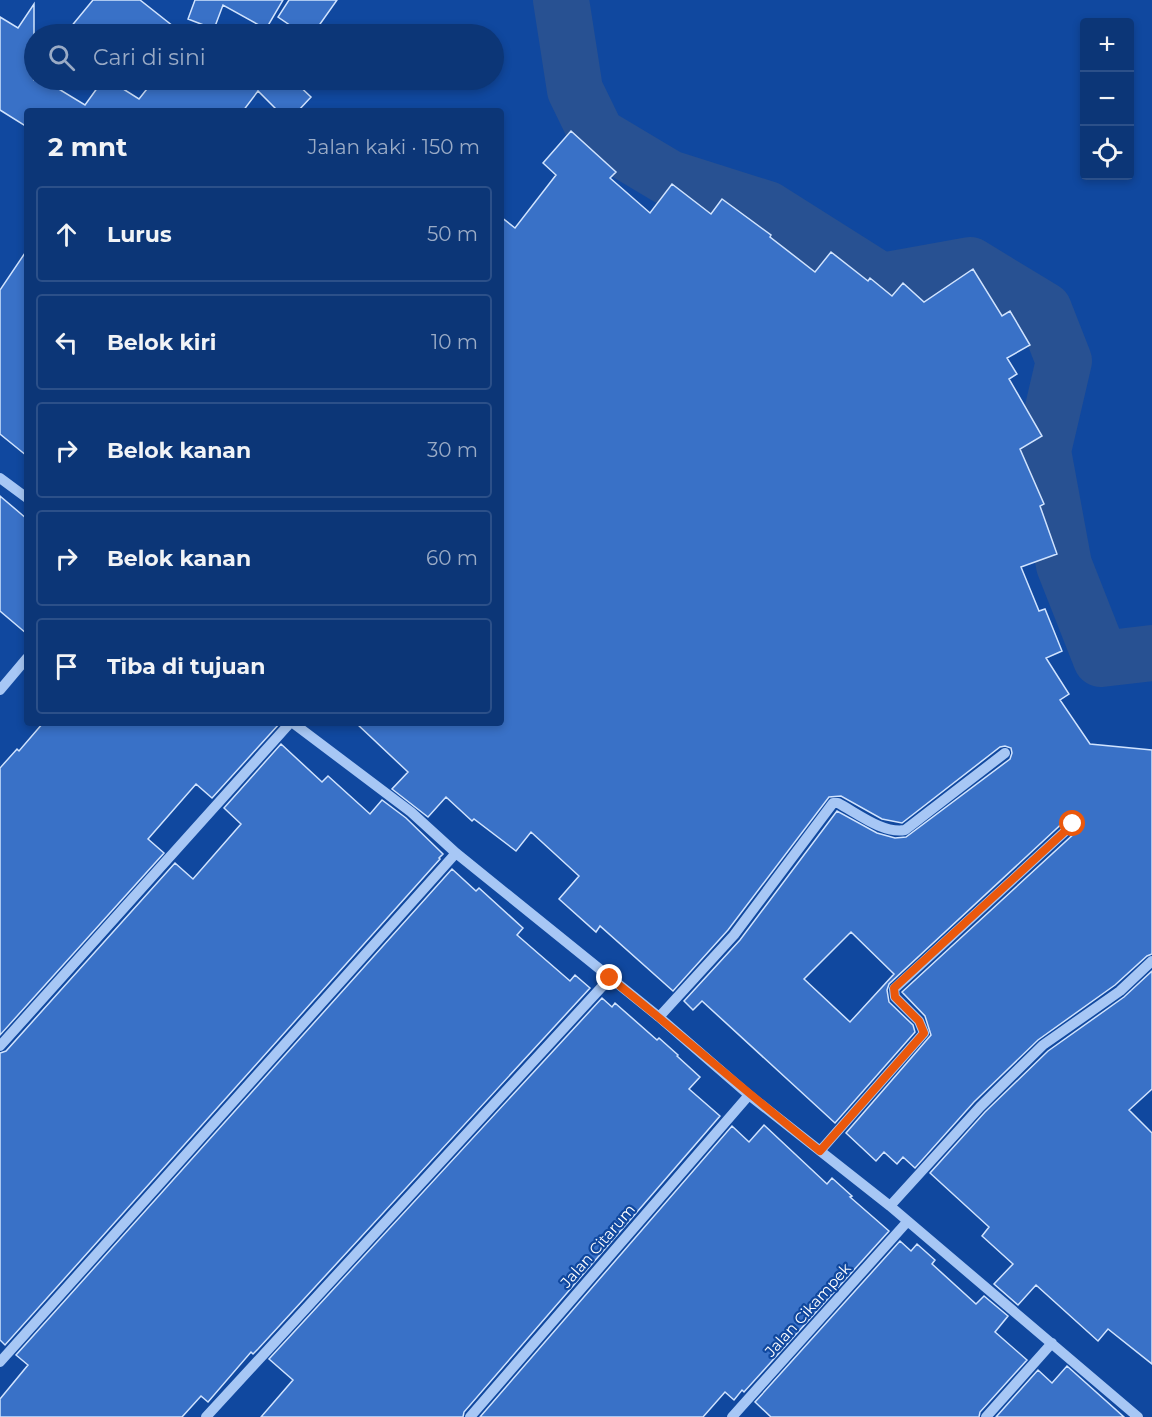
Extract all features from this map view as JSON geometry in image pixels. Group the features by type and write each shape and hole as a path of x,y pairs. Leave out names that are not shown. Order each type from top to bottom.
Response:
{"street":[{"path":"0,478 24,496"},
{"path":"0,690 24,662"},
{"path":"0,1046 289,726"},
{"path":"296,726 411,812 456,853 659,1017 749,1095 890,1206 1138,1417"},
{"path":"659,1017 734,935 832,803 838,803 884,828 898,832 905,830 1005,753"},
{"path":"820,1151 924,1033 919,1021 895,997 894,988 1073,824"},
{"path":"0,1362 456,853"},
{"path":"890,1206 980,1107 1043,1045 1120,991 1152,961"},
{"path":"206,1417 610,978"},
{"name":"Jalan Citarum","path":"470,1417 749,1095"},
{"name":"Jalan Cikampek","path":"732,1417 907,1222"},
{"path":"986,1417 1052,1343"}],"building":[{"path":"93,0 140,0 170,24 73,24"},
{"path":"195,0 283,0 269,24 257,24 223,5 216,24 201,24 188,19"},
{"path":"289,0 337,0 320,24 288,24 278,17"},
{"path":"34,4 34,24 24,24 24,90 60,90 85,105 96,90 125,90 139,99 146,90 304,90 311,97 301,108 275,108 258,91 245,108 24,108 24,125 0,110 0,17 18,28"},
{"path":"571,131 616,172 610,178 650,213 672,184 711,214 722,199 771,235 770,237 815,272 831,252 868,281 870,278 892,296 903,283 924,302 973,269 1002,316 1010,311 1030,345 1007,358 1017,374 1009,379 1042,436 1020,449 1044,504 1040,506 1057,554 1021,567 1039,611 1045,609 1062,651 1046,658 1069,694 1060,700 1090,744 1152,750 1152,954 1115,985 1038,1040 974,1102 915,1168 903,1157 897,1164 884,1152 876,1161 846,1133 931,1035 925,1016 902,992 1078,830 1080,823 1078,819 1068,818 889,984 887,990 889,1002 913,1025 915,1032 835,1123 702,1001 693,1010 684,1001 740,940 837,811 877,833 895,838 906,837 1010,759 1011,748 1000,747 902,823 882,819 841,796 829,797 728,930 673,991 600,926 596,932 559,899 579,876 531,832 516,851 474,819 472,821 446,797 428,817 392,789 408,772 359,726 504,726 504,219 515,228 556,175 543,163","holes":["851,932 894,974 850,1022 804,979"]},
{"path":"24,254 24,454 0,434 0,290"},
{"path":"0,496 24,516 24,631 0,611"},
{"path":"40,726 277,726 212,798 196,784 148,839 164,853 0,1035 0,768 17,749 19,751"},
{"path":"281,744 322,782 328,776 370,814 382,800 406,818 443,854 5,1345 0,1340 0,1053 6,1051 175,863 193,879 241,824 224,808"},
{"path":"452,869 476,891 479,888 523,928 517,935 570,981 575,975 590,988 258,1349 253,1354 251,1352 208,1402 201,1396 182,1417 0,1417 0,1399 28,1365 16,1355"},
{"path":"1152,971 1152,1089 1129,1110 1152,1133 1152,1364 1108,1329 1098,1341 1036,1285 1018,1305 994,1284 1013,1264 982,1236 989,1227 930,1173 985,1112 1048,1051 1124,997"},
{"path":"602,998 612,1007 615,1003 657,1040 659,1038 700,1077 689,1089 720,1116 464,1412 463,1417 261,1417 293,1380 269,1359"},
{"path":"764,1125 827,1184 832,1178 889,1231 744,1392 742,1390 734,1400 725,1392 703,1417 480,1417 732,1126 749,1142"},
{"path":"900,1241 911,1251 917,1244 935,1260 932,1264 976,1304 984,1296 1008,1316 995,1332 1027,1360 980,1412 979,1417 771,1417 755,1402"},
{"path":"1067,1366 1124,1417 996,1417 1038,1370 1052,1383"}],"waterway":[{"path":"561,0 575,90 597,135 669,178 767,209 881,281 970,265 1044,310 1064,361 1043,451 1064,565 1101,659 1152,653"}],"route":[{"path":"610,978 749,1095 820,1151 924,1033 919,1021 895,997 894,988 1073,824"}]}
